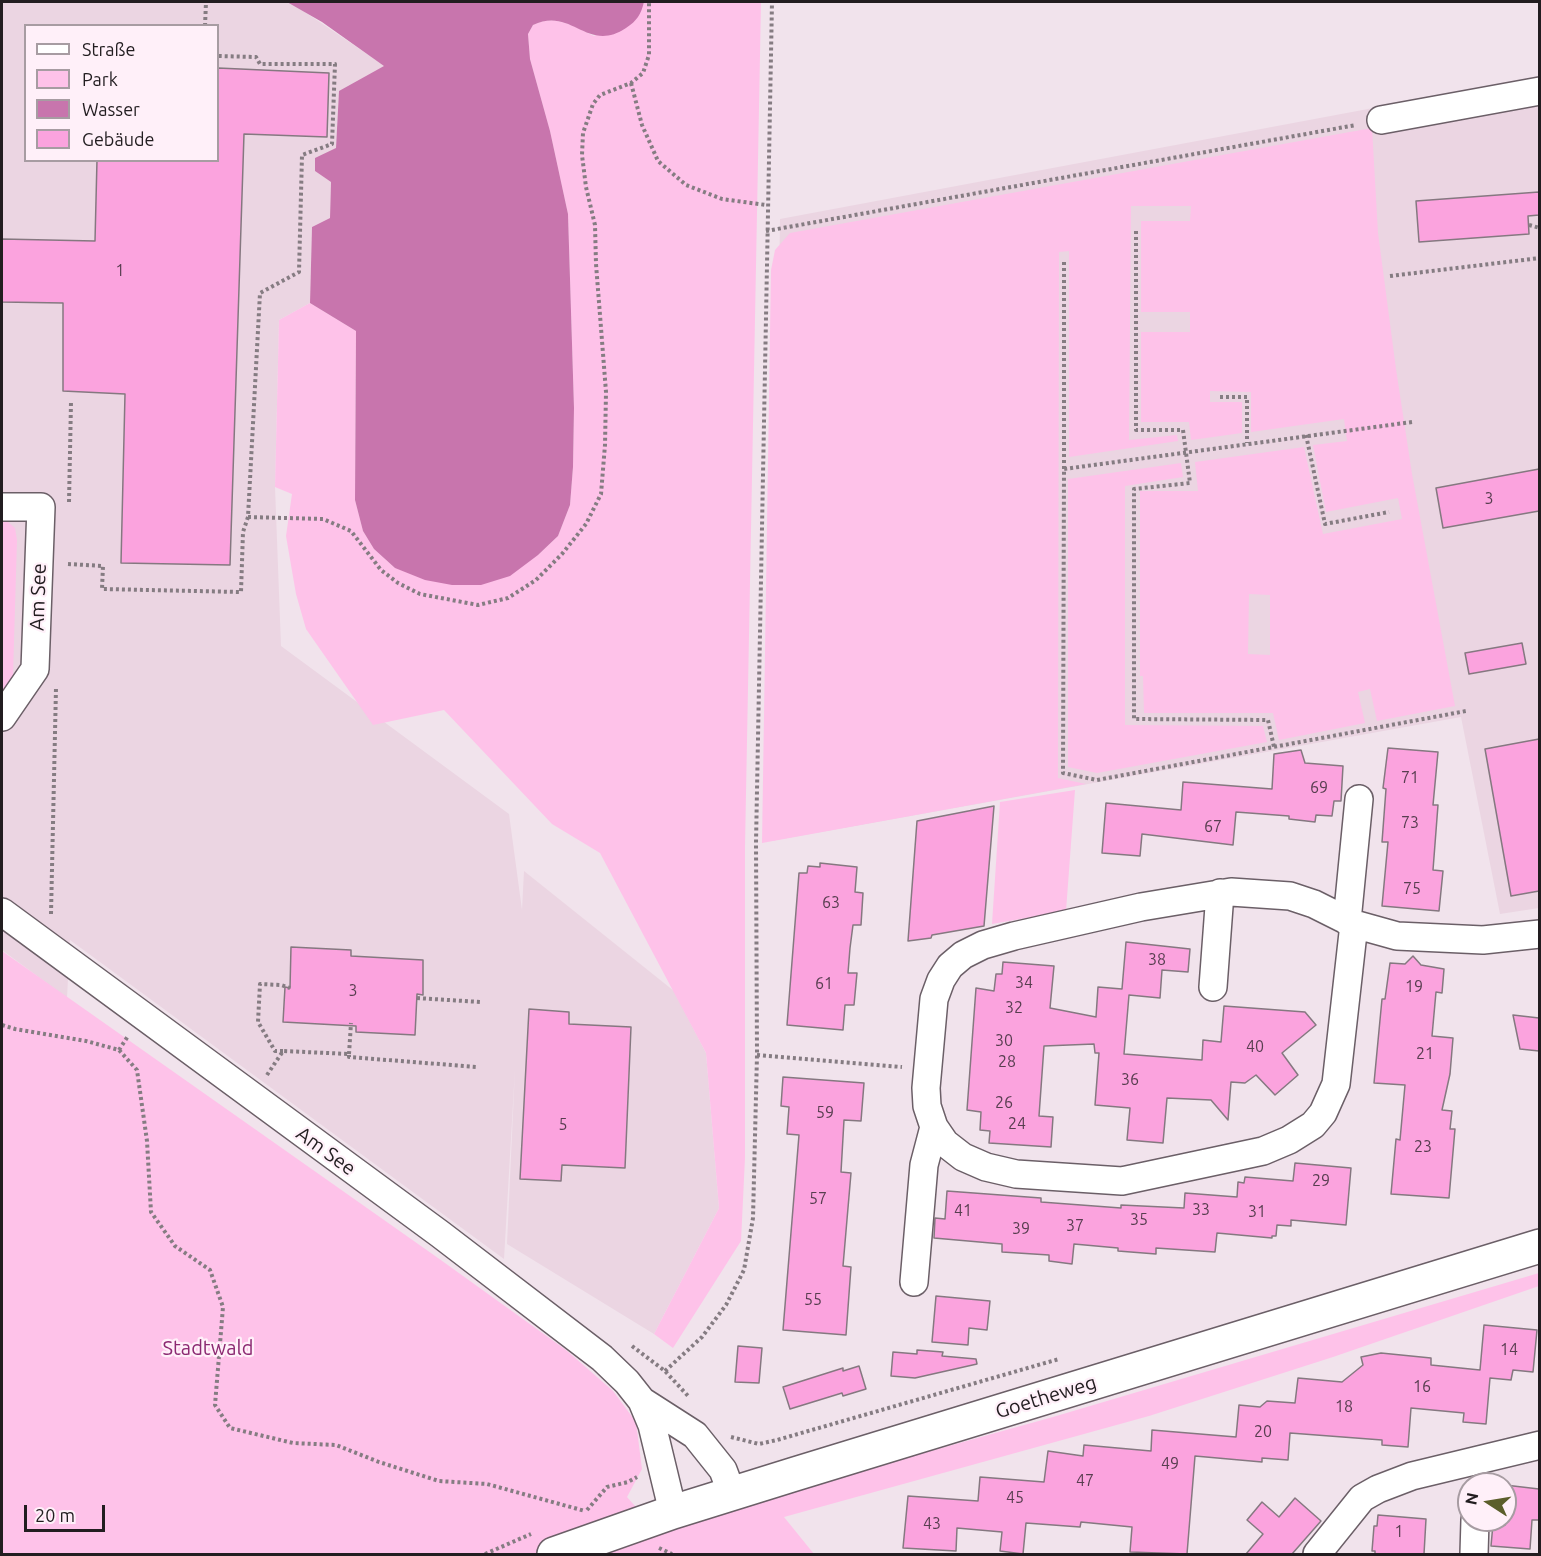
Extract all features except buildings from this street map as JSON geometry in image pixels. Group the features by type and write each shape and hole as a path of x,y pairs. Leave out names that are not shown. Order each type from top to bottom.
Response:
{"street":[{"path":"1381,120 1539,91"},
{"name":"Am See","path":"2,507 41,507 35,669 2,717"},
{"path":"1359,799 1350,922 1336,1084 1323,1113 1313,1125 1289,1140 1263,1151 1122,1181 1016,1174 986,1167 963,1157 945,1143 934,1127 927,1106 927,1069 934,999 950,966 963,955 983,945 1141,907 1242,892 1290,896 1314,904 1350,922 1397,936 1483,940 1539,934"},
{"path":"1213,987 1220,894"},
{"name":"Am See","path":"2,912 430,1227 602,1358 627,1382 642,1401 652,1425 673,1512"},
{"path":"914,1282 924,1166 934,1127"},
{"name":"Goetheweg","path":"545,1543 621,1530 673,1512 1539,1246"},
{"name":"Am See","path":"642,1401 695,1436 723,1470 732,1494"},
{"path":"1317,1554 1362,1498 1378,1489 1412,1476 1477,1471 1539,1445"},
{"path":"1474,1554 1475,1532"}],"path":[{"path":"205,24 206,2"},
{"path":"248,518 323,519 351,531 381,570 398,583 420,594 478,605 508,597 536,580 562,554 586,524 601,494 606,392 595,225 586,187 582,155 583,133 593,104 600,95 631,83 643,73 649,55 649,2"},
{"path":"666,1371 702,1337 726,1305 744,1270 753,1218 756,843 766,205 772,2"},
{"path":"68,564 103,566 102,589 241,592 243,532 248,518 260,293 299,272 302,155 332,144 335,64 260,64 256,57 219,56"},
{"path":"631,83 642,125 658,161 686,185 722,199 766,205"},
{"path":"766,231 1381,120"},
{"path":"1529,225 1539,228"},
{"path":"1136,231 1136,430 1183,430 1190,483 1134,489 1134,719 1268,720 1274,747"},
{"path":"1390,276 1539,258"},
{"path":"1064,262 1063,772 1097,780 1466,711"},
{"path":"1220,397 1247,397 1247,443"},
{"path":"1064,469 1412,422"},
{"path":"1306,435 1325,524 1389,512"},
{"path":"57,680 50,913 59,920"},
{"path":"290,988 260,984 258,1022 275,1051 350,1054"},
{"path":"417,998 480,1002"},
{"path":"351,1023 349,1057 477,1067"},
{"path":"2,1025 86,1041 119,1050 137,1070 147,1142 152,1212 175,1246 210,1270 223,1307 215,1405 230,1428 293,1443 336,1445 379,1462 439,1481 487,1484 586,1512 621,1530"},
{"path":"276,1083 266,1076 283,1051"},
{"path":"756,1055 927,1069"},
{"path":"627,1342 666,1371 709,1419 695,1436"},
{"path":"730,1436 759,1444 777,1440 1069,1356"},
{"path":"576,1516 586,1512 607,1487 628,1482 661,1464"},
{"path":"485,1554 545,1543"}],"shaded area":[{"path":"2,2 290,2 385,66 339,92 336,148 315,171 331,182 330,218 312,227 310,303 279,320 275,487 281,646 509,814 522,910 524,871 674,991 706,1053 719,1208 654,1334 507,1244 515,1069 504,1259 70,940 67,998 2,950"},
{"path":"1539,77 1539,908 1500,914 1461,717 771,841 780,219"}],"green space":[{"path":"644,2 761,2 745,846 745,1158 741,1241 673,1348 654,1334 719,1208 706,1053 600,853 552,824 444,710 373,725 306,629 296,594 286,536 292,494 275,487 279,320 310,303 356,331 355,500 363,531 374,549 395,568 538,555 558,536 570,505 573,467 574,408 568,214 550,131 530,59 528,34 533,25 556,21 594,36"},
{"path":"1372,128 1378,233 1396,369 1412,474 1455,706 1377,721 1370,689 1358,692 1365,723 1279,740 1273,713 1144,713 1143,676 1140,676 1140,491 1198,491 1195,462 1304,447 1323,534 1402,519 1398,498 1326,512 1313,445 1347,441 1344,419 1251,432 1251,392 1210,391 1210,402 1242,402 1242,433 1191,440 1189,422 1141,422 1141,332 1190,332 1190,312 1141,312 1141,221 1190,221 1191,206 1131,206 1129,440 1177,435 1178,441 1069,457 1069,251 1059,252 1058,778 1086,784 762,843 771,270 775,250 790,233","holes":["1249,594 1270,595 1270,655 1248,654"]},
{"path":"1181,463 1183,477 1125,486 1125,725 1263,726 1267,742 1097,773 1068,767 1068,479"},
{"path":"2,522 8,522 15,528 17,540 13,675 2,697"},
{"path":"1075,790 1066,911 992,924 1000,802"},
{"name":"Stadtwald","path":"2,951 566,1350 613,1391 636,1422 642,1469 627,1497 659,1533 805,1486 1053,1417 1539,1273 1539,1286 1333,1357 1149,1416 784,1517 814,1554 2,1554"}],"water":[{"path":"287,2 644,2 636,20 612,35 600,36 558,21 533,25 528,34 530,59 550,131 568,214 574,408 573,467 570,505 558,536 510,576 481,585 452,585 425,580 395,568 374,549 363,531 355,500 356,331 310,303 312,227 330,218 331,182 315,171 315,158 336,148 339,91 384,66 322,22"}]}
